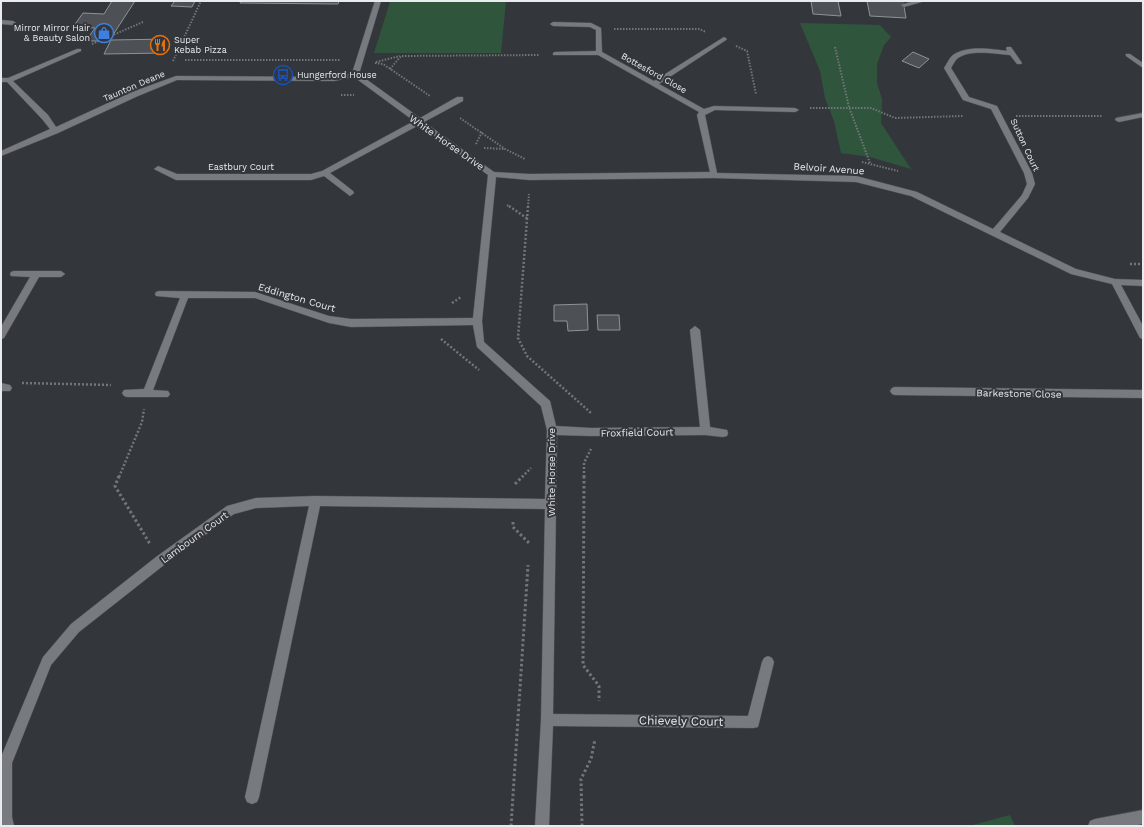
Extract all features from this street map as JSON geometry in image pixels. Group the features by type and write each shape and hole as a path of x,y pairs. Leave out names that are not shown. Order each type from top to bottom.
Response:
{"street":[{"path":"355,75 378,1"},
{"path":"904,4 922,1"},
{"path":"1,22 13,22"},
{"path":"553,24 591,25 599,29 599,53 555,54"},
{"path":"655,83 724,39"},
{"path":"55,131 45,117 5,80 79,50"},
{"name":"Sutton Court","path":"994,234 1025,196 1031,184 1028,173 994,108 966,98 947,68 955,58 963,53 977,52 1010,50 1019,63"},
{"name":"Bottesford Close","path":"599,53 655,83 704,112"},
{"path":"1128,55 1143,66"},
{"name":"White Horse Drive","path":"355,75 492,174 477,321 480,344 546,404 552,430 552,504 547,720 542,826"},
{"name":"Taunton Deane","path":"1,154 135,94 176,78 334,79 355,75"},
{"name":"Eastbury Court","path":"158,169 176,177 311,177 325,173 460,99"},
{"path":"714,175 701,115 704,112 714,108 795,110"},
{"path":"1119,120 1143,115"},
{"path":"325,173 350,193"},
{"name":"Belvoir Avenue","path":"492,174 530,176 714,175 856,179 914,194 1074,272 1115,282 1143,283"},
{"path":"14,274 61,274"},
{"path":"1,335 36,274"},
{"path":"1115,282 1143,335"},
{"name":"Eddington Court","path":"159,294 255,295 329,319 351,323 477,321"},
{"path":"147,393 185,295"},
{"path":"695,330 705,431"},
{"name":"Barkestone Close","path":"895,391 1143,394"},
{"path":"127,393 165,394"},
{"name":"Froxfield Court","path":"552,430 591,432 705,431 723,433"},
{"path":"252,797 316,500"},
{"name":"Lambourn Court","path":"7,826 5,817 5,763 47,661 75,628 160,561 231,510 256,503 316,500 552,504"},
{"name":"Chievely Court","path":"547,720 752,722 768,662"},
{"path":"1095,826 1143,817"}],"path":[{"path":"173,61 201,1"},
{"path":"79,50 143,22"},
{"path":"835,47 849,107 870,162"},
{"path":"374,62 401,56 555,54"},
{"path":"390,69 401,56"},
{"path":"474,147 482,132"},
{"path":"482,147 505,149"},
{"path":"4,387 21,383 123,386 127,393"},
{"path":"147,393 142,422 114,486 160,561"}],"green space":[{"path":"506,1 501,53 374,53 390,2"},
{"path":"800,23 880,25 891,37 884,45 877,64 877,83 882,99 881,123 911,169 870,157 841,153 834,121 825,98 820,71"},
{"path":"1010,815 1015,826 969,826"}],"building":[{"path":"112,1 135,1 109,41 86,41 95,28 73,27 83,13 104,14"},
{"path":"175,1 195,1 192,7 171,6"},
{"path":"241,1 339,1 338,4 240,3"},
{"path":"811,1 838,1 841,16 813,14"},
{"path":"867,1 903,1 906,18 870,16"},
{"path":"168,39 162,53 104,54 111,40"},
{"path":"913,52 929,59 919,68 902,61"},
{"path":"587,304 588,330 568,331 567,321 554,321 554,305"},
{"path":"597,315 619,315 620,330 598,330"}],"tunnel":[{"path":"876,1 904,5"}],"place":[{"name":"Mirror Mirror Hair & Beauty Salon","path":"104,33"},
{"name":"Super Kebab Pizza","path":"160,45"},
{"name":"Hungerford House","path":"283,75"}]}
